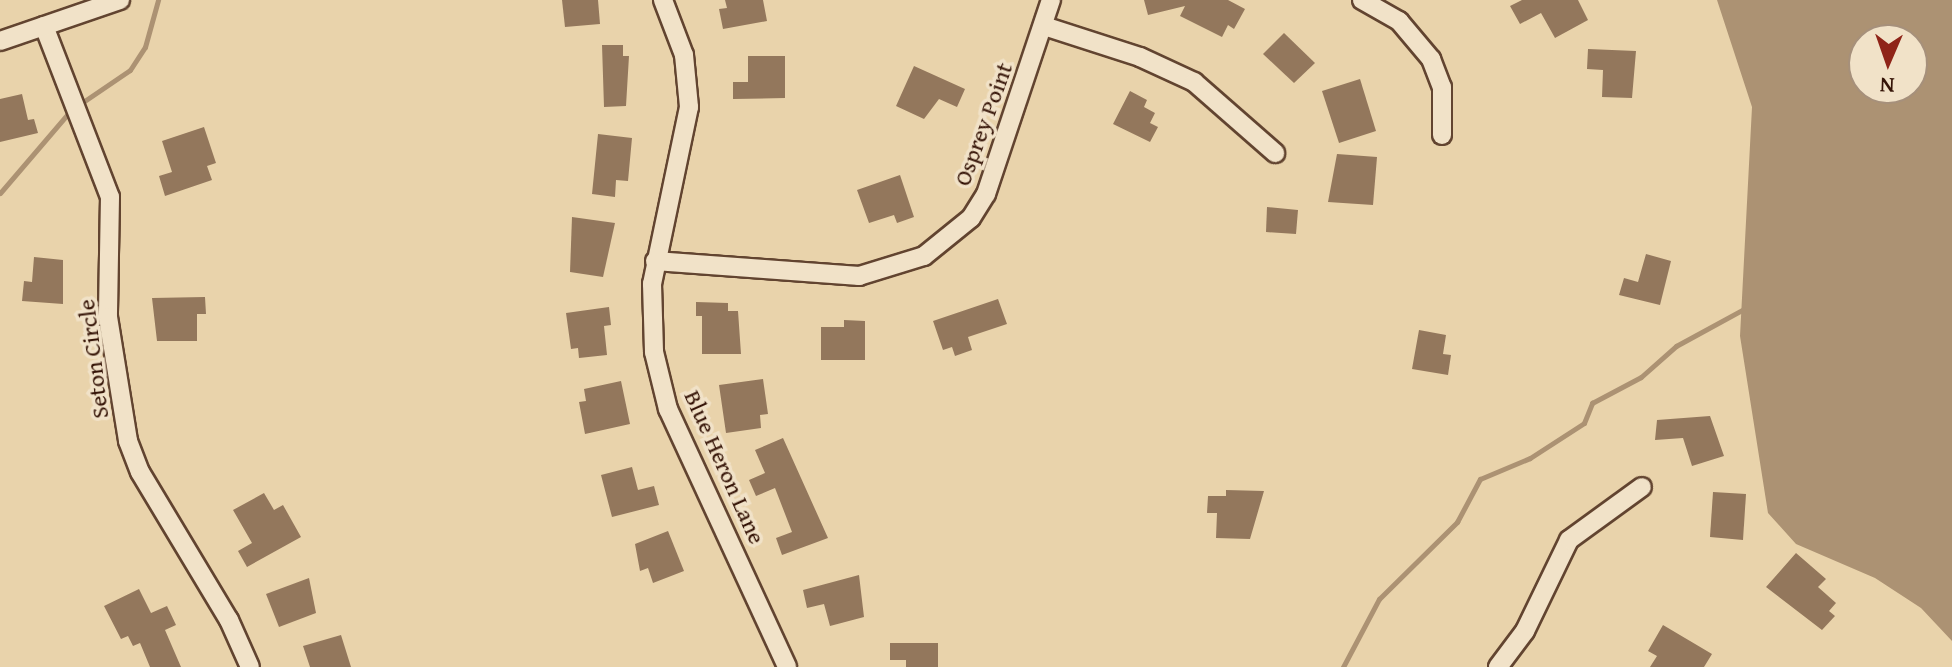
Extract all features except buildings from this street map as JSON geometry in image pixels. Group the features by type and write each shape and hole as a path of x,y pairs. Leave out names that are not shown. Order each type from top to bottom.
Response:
{"street":[{"path":"0,41 120,0"},
{"name":"Blue Heron Lane","path":"663,0 684,55 689,107 655,261 651,329 668,409 787,667"},
{"name":"Osprey Point","path":"655,261 859,276 924,256 971,218 986,194 1051,0"},
{"path":"1362,0 1399,21 1431,59 1442,87 1442,135"},
{"name":"Seton Circle","path":"44,26 110,197 108,317 128,441 140,472 229,620 250,667"},
{"path":"1044,26 1140,57 1194,82 1275,153"},
{"path":"1498,667 1546,593 1569,540 1642,487"}],"shaded area":[{"path":"1717,0 1952,0 1952,641 1921,608 1875,578 1796,544 1768,513 1740,336 1752,107"}],"waterway":[{"path":"80,104 130,70 145,47 158,0"},
{"path":"0,193 72,109"},
{"path":"1343,667 1379,599 1457,522 1480,479 1530,458 1584,423 1592,403 1641,377 1676,346 1744,309"}]}
